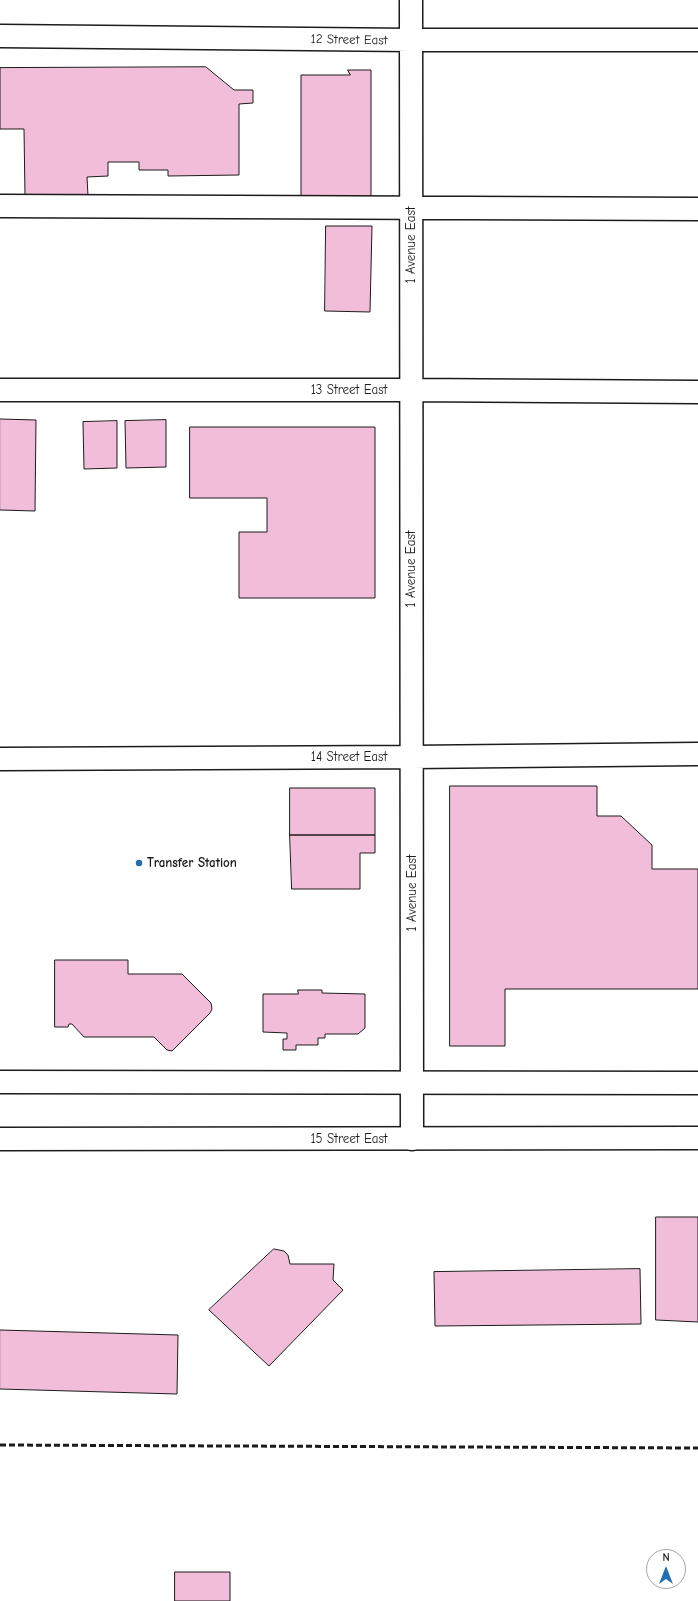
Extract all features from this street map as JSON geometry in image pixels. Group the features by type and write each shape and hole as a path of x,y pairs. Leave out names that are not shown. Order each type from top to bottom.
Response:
{"street":[{"name":"1 Avenue East","path":"411,0 412,1139"},
{"name":"12 Street East","path":"0,36 411,40 698,40"},
{"path":"0,206 698,209"},
{"name":"13 Street East","path":"0,390 698,392"},
{"name":"14 Street East","path":"0,759 698,754"},
{"path":"0,1082 698,1082"},
{"name":"15 Street East","path":"0,1139 698,1138"}],"building":[{"path":"206,67 234,90 253,90 253,103 239,104 239,175 168,176 168,170 139,170 139,162 108,162 108,176 87,177 88,196 25,197 24,129 0,129 0,68"},
{"path":"348,70 371,70 371,198 301,198 301,75 350,75"},
{"path":"326,226 372,226 370,312 325,311"},
{"path":"0,419 36,420 35,511 0,510"},
{"path":"166,420 166,467 126,468 125,421"},
{"path":"117,421 117,468 84,469 83,422"},
{"path":"190,427 375,427 375,598 239,598 239,532 267,532 267,498 190,498"},
{"path":"450,786 597,786 597,816 621,816 652,845 652,869 698,869 698,989 505,989 505,1046 450,1046"},
{"path":"290,788 375,788 375,835 290,835"},
{"path":"290,835 375,835 375,853 360,853 360,889 292,889"},
{"path":"55,960 128,960 128,974 182,974 211,1003 212,1009 210,1013 172,1051 167,1050 154,1037 84,1037 72,1024 69,1024 68,1027 55,1027"},
{"path":"298,990 322,990 322,993 365,994 365,1028 358,1034 325,1034 325,1038 318,1038 318,1045 296,1045 296,1050 283,1050 283,1039 287,1039 287,1033 263,1032 263,994 298,994"},
{"path":"656,1217 698,1217 698,1322 656,1320"},
{"path":"274,1249 284,1251 288,1255 290,1264 334,1264 333,1280 343,1290 269,1366 209,1310"},
{"path":"640,1269 641,1324 435,1326 434,1272"},
{"path":"0,1330 178,1335 177,1394 0,1389"},
{"path":"175,1572 230,1572 230,1601 175,1601"}],"railway":[{"path":"0,1445 698,1448"}],"place":[{"name":"Transfer Station","path":"139,863"}]}
